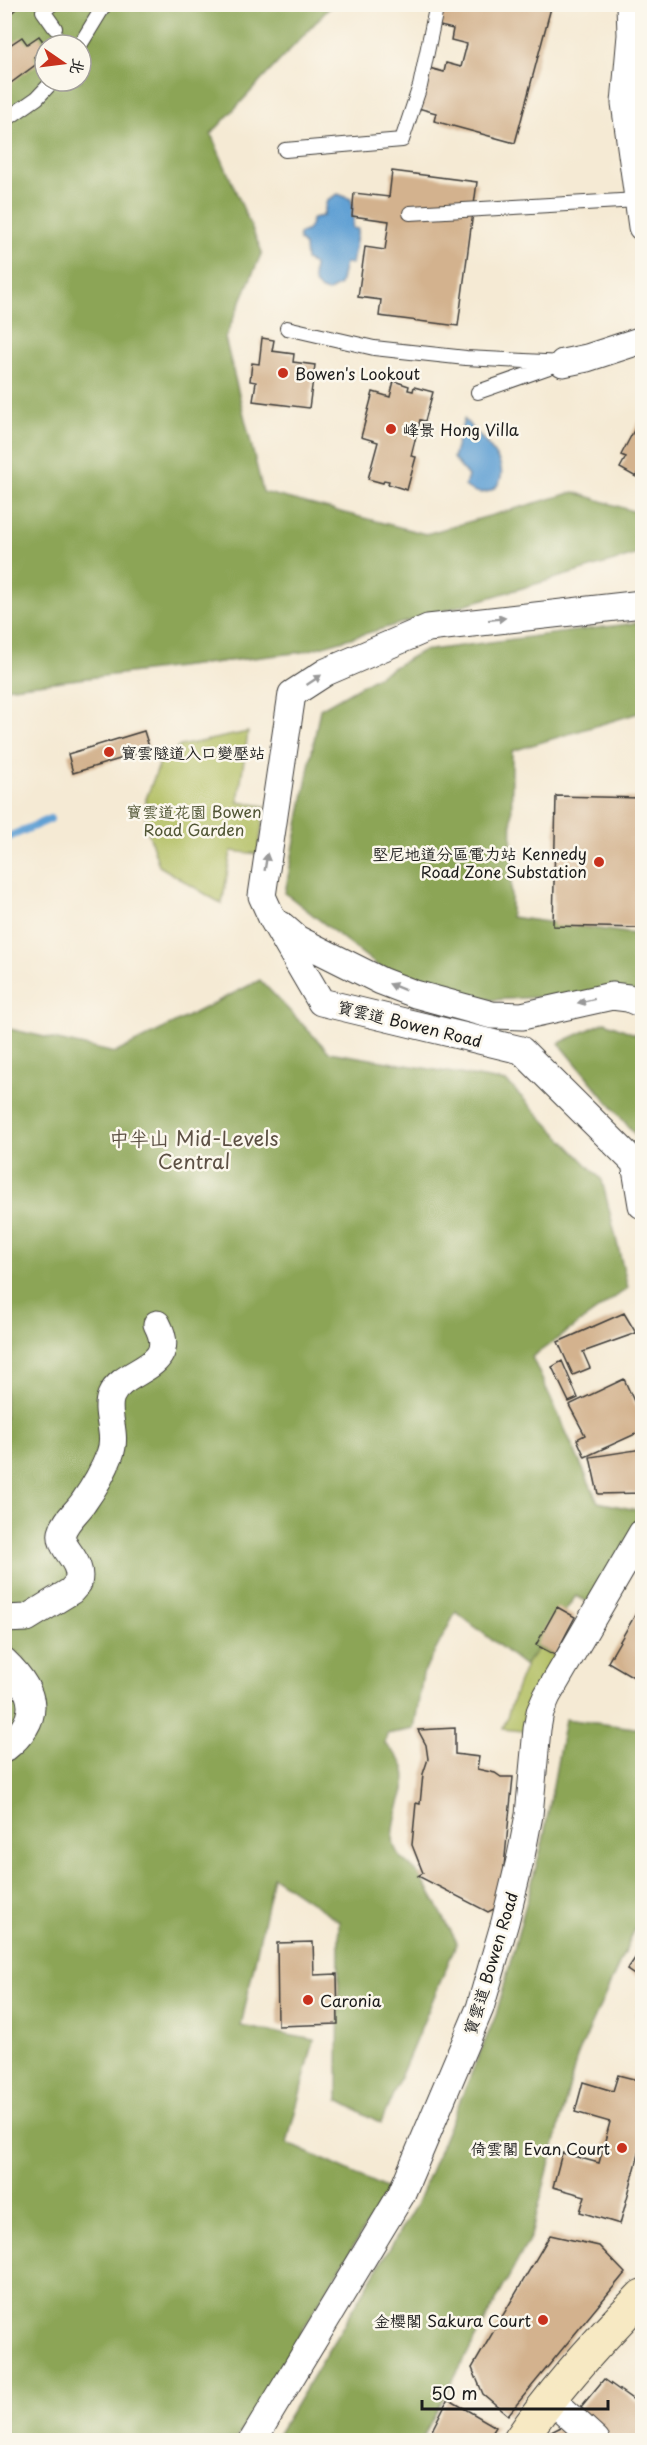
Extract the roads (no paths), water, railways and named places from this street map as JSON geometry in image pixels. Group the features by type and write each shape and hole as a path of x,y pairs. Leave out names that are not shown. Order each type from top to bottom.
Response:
{"street":[{"path":"630,4 631,101 642,227"},
{"path":"563,363 587,358 642,340"},
{"name":"寶雲道 Bowen Road","path":"642,604 428,628 326,672 292,694 262,883 262,896 272,918 321,1002 521,1050 635,1163 642,1205"},
{"path":"272,918 297,939 381,981 415,994 479,1012 502,1017 522,1016 612,996 628,998 642,1004"},
{"path":"4,1619 27,1618 71,1591 78,1583 80,1572 63,1543 62,1532 87,1497 110,1455 113,1432 109,1406 114,1389 149,1367 159,1354 162,1335 157,1324"},
{"name":"寶雲道 Bowen Road","path":"254,2440 401,2195 480,2008 505,1922 529,1815 540,1712 547,1696 642,1533"},
{"path":"4,1661 23,1683 31,1707 26,1728 4,1749"},
{"path":"520,2440 596,2345 642,2296"},
{"path":"551,2399 596,2440"}],"lane":[{"path":"52,4 43,11 55,28"},
{"path":"87,33 105,4"},
{"path":"285,150 402,140 420,86 437,4"},
{"path":"4,121 42,93"},
{"path":"410,213 640,206"},
{"path":"287,328 374,348 563,363"},
{"path":"478,392 563,363"}],"water":[{"path":"338,194 351,199 354,212 352,228 358,229 352,264 345,263 340,285 328,292 316,286 313,275 314,265 306,260 305,246 299,240 299,234 308,230 313,218 323,216 327,200"},
{"path":"464,419 489,446 500,464 502,472 500,479 492,490 479,493 465,486 468,476 453,458"}],"waterway":[{"path":"4,839 50,819"}],"place":[{"name":"Bowen's Lookout","path":"283,373"},
{"name":"峰景 Hong Villa","path":"391,429"},
{"name":"寶雲隧道入口變壓站","path":"109,752"},
{"name":"堅尼地道分區電力站 Kennedy Road Zone Substation","path":"599,862"},
{"name":"Caronia","path":"308,2000"},
{"name":"倚雲閣 Evan Court","path":"622,2148"},
{"name":"金櫻閣 Sakura Court","path":"543,2320"}],"district":[{"name":"中半山 Mid-Levels Central","path":"194,1150"}],"park label":[{"name":"寶雲道花園 Bowen Road Garden","path":"194,820"}]}
